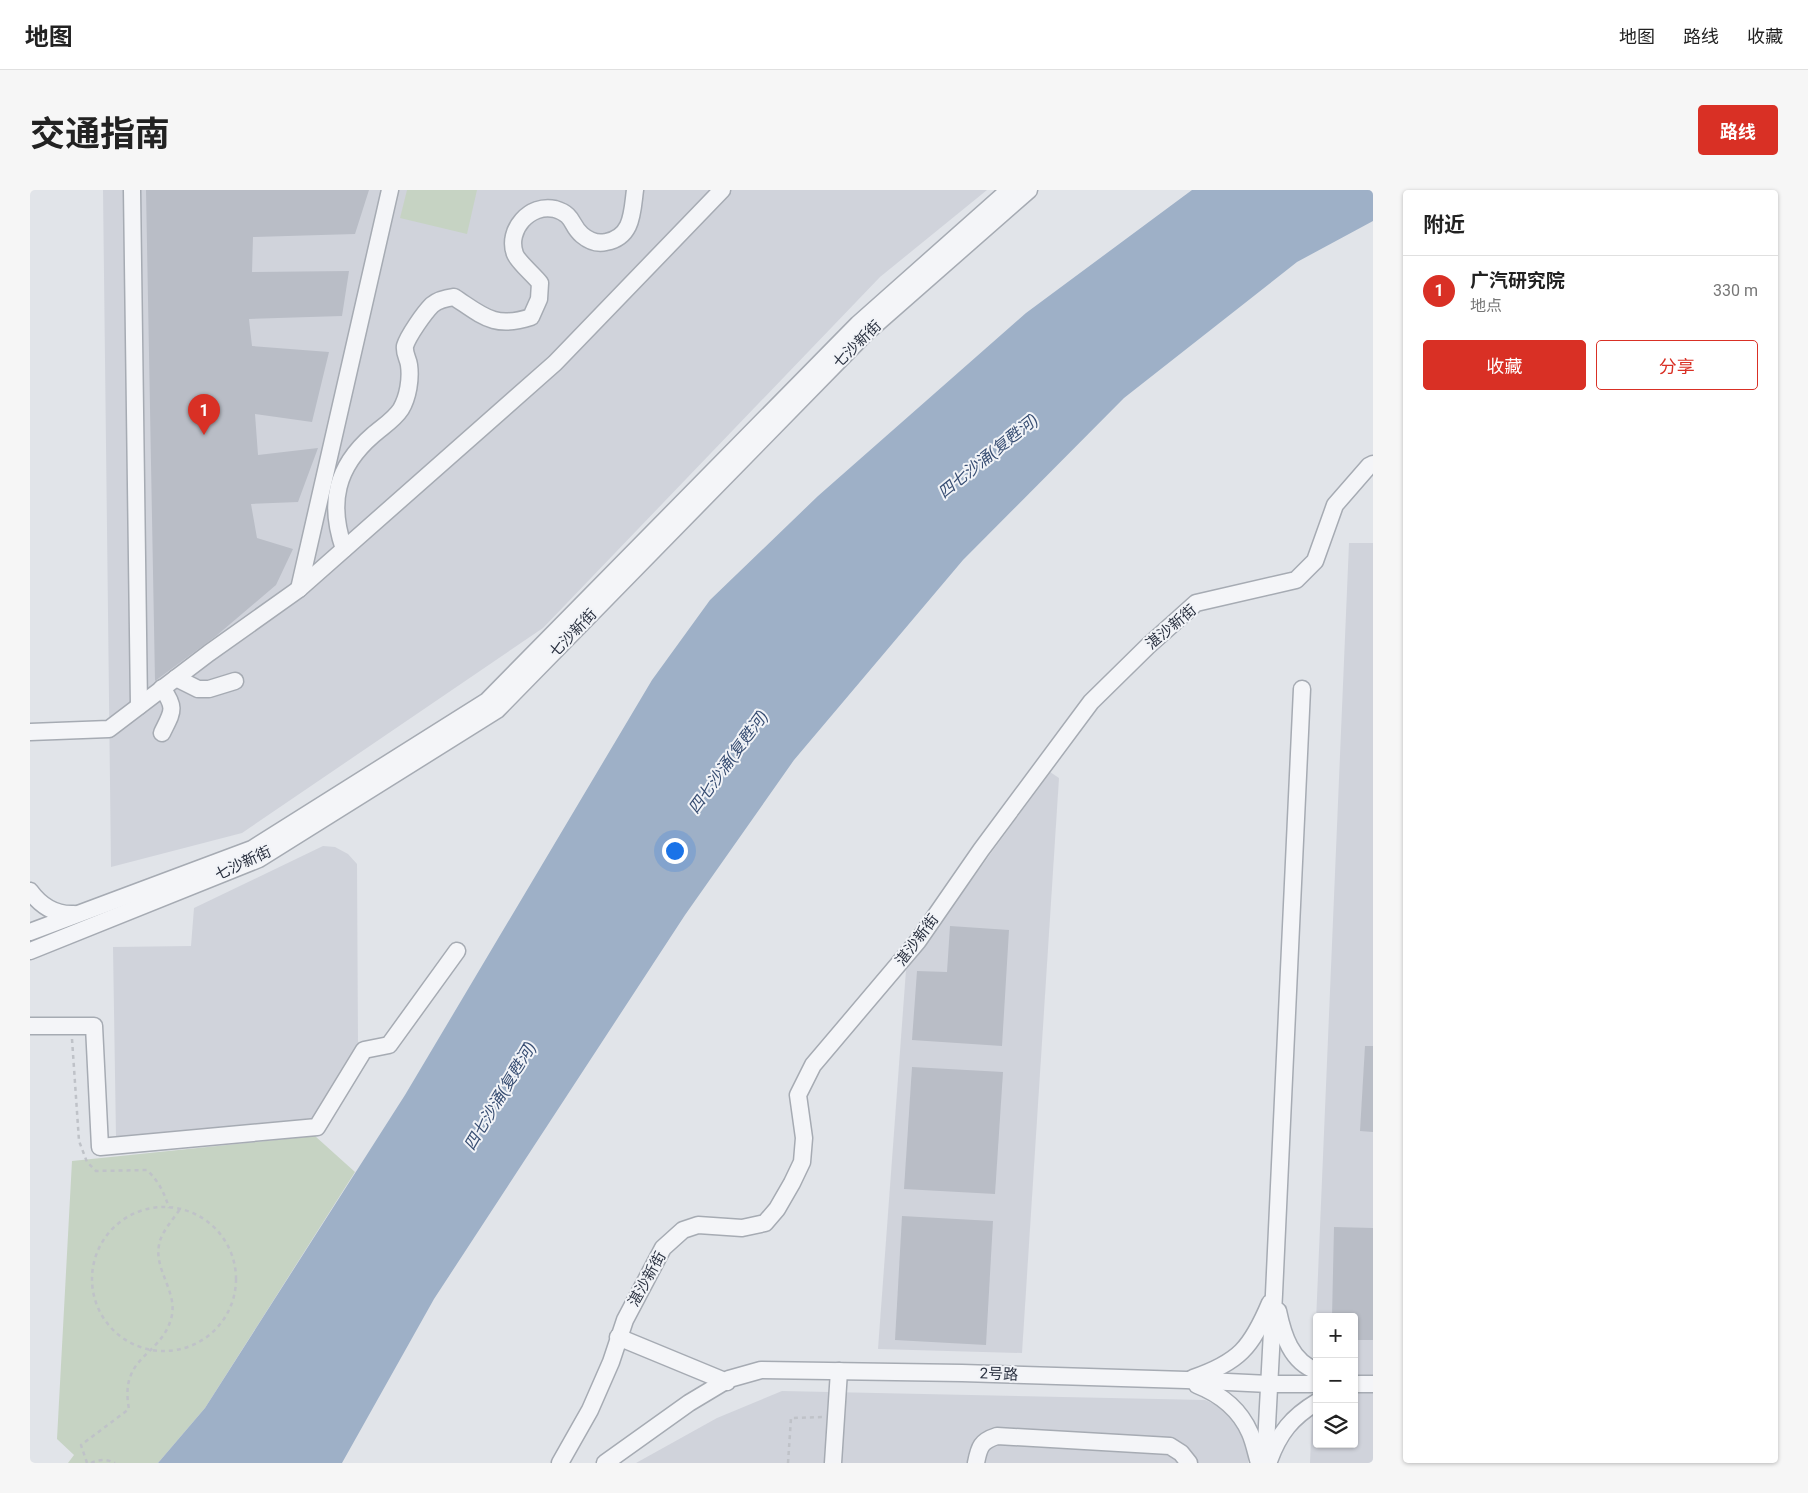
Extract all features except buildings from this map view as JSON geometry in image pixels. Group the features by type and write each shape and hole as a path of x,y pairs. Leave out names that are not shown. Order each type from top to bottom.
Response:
{"street":[{"path":"132,190 138,706"},
{"path":"299,589 390,190"},
{"path":"344,549 339,534 337,504 338,490 343,471 372,436 391,421 401,410 410,379 409,364 405,355 406,346 433,304 443,299 454,297 482,316 495,322 516,322 531,318 539,299 540,283 516,255 512,237 518,225 528,215 541,208 554,209 566,214 580,233 588,239 600,243 614,240 625,233 631,217 635,190"},
{"path":"30,732 109,729 162,688 299,589 555,363 722,190"},
{"name":"七沙新街","path":"30,932 252,849 487,701 858,324 1009,190"},
{"name":"七沙新街","path":"30,951 259,859 498,710 866,333 1029,190"},
{"name":"湛沙新街","path":"560,1463 590,1410 611,1362 618,1337 634,1301 664,1248 683,1230 698,1225 742,1228 765,1223 778,1209 802,1162 804,1138 798,1095 813,1065 918,941 981,850 1091,702 1148,646 1196,603 1296,580 1315,561 1335,505 1368,466 1373,464"},
{"path":"176,678 198,688 209,689 235,682"},
{"path":"162,688 171,701 172,713 162,733"},
{"path":"1264,1463 1274,1294 1302,689"},
{"path":"30,891 49,910 63,915 78,914"},
{"path":"30,1026 94,1026 100,1147 316,1128 364,1050 389,1045 457,951"},
{"path":"1274,1294 1282,1328 1290,1350 1307,1368 1313,1370"},
{"path":"1186,1380 1214,1370 1235,1358 1250,1344 1274,1294"},
{"path":"618,1337 727,1382"},
{"name":"2号路","path":"605,1463 688,1403 727,1382 729,1379 761,1370 1313,1384"},
{"path":"833,1463 839,1371"},
{"path":"1186,1380 1213,1391 1230,1404 1250,1432 1260,1463"},
{"path":"1268,1463 1285,1427 1315,1403"},
{"path":"976,1463 978,1450 985,1440 997,1436 1170,1446 1181,1453 1188,1463"}],"path":[{"path":"154,1208 180,1209 200,1217 218,1231 230,1250 234,1264 236,1272 235,1294 227,1316 212,1333 193,1346 171,1352 149,1350 126,1341 107,1324 96,1302 92,1277 98,1252 111,1231 131,1216 154,1208"},
{"path":"87,1463 81,1445 129,1408 127,1395 132,1370 166,1331 171,1320 172,1295 158,1254 159,1243 180,1209"},
{"path":"788,1463 791,1418 836,1417"},
{"path":"91,1463 100,1460 115,1463"}],"shaded area":[{"path":"103,190 987,190 880,277 543,628 242,833 111,867"},
{"path":"1349,543 1373,543 1373,1463 1310,1463 1313,1392 1313,1448 1358,1448 1358,1313 1316,1313"},
{"path":"1050,772 1059,778 1022,1353 878,1349 906,970"},
{"path":"323,846 335,847 348,854 357,864 358,1044 310,1124 116,1137 113,947 191,946 194,908"},
{"path":"782,1391 1205,1400 1221,1407 1234,1418 1249,1447 1248,1463 636,1463 717,1418"}],"green space":[{"path":"407,190 477,190 467,234 400,218"},
{"path":"315,1136 355,1172 205,1408 158,1463 68,1463 74,1455 57,1439 72,1161"}],"water":[{"name":"四七沙涌(复甦河)","path":"1192,190 1373,190 1373,221 1297,262 1124,398 963,560 794,760 685,915 434,1299 342,1463 158,1463 205,1408 405,1095 652,680 710,600 818,496 1026,313"}],"place":[{"name":"广汽研究院","path":"204,435"}]}
